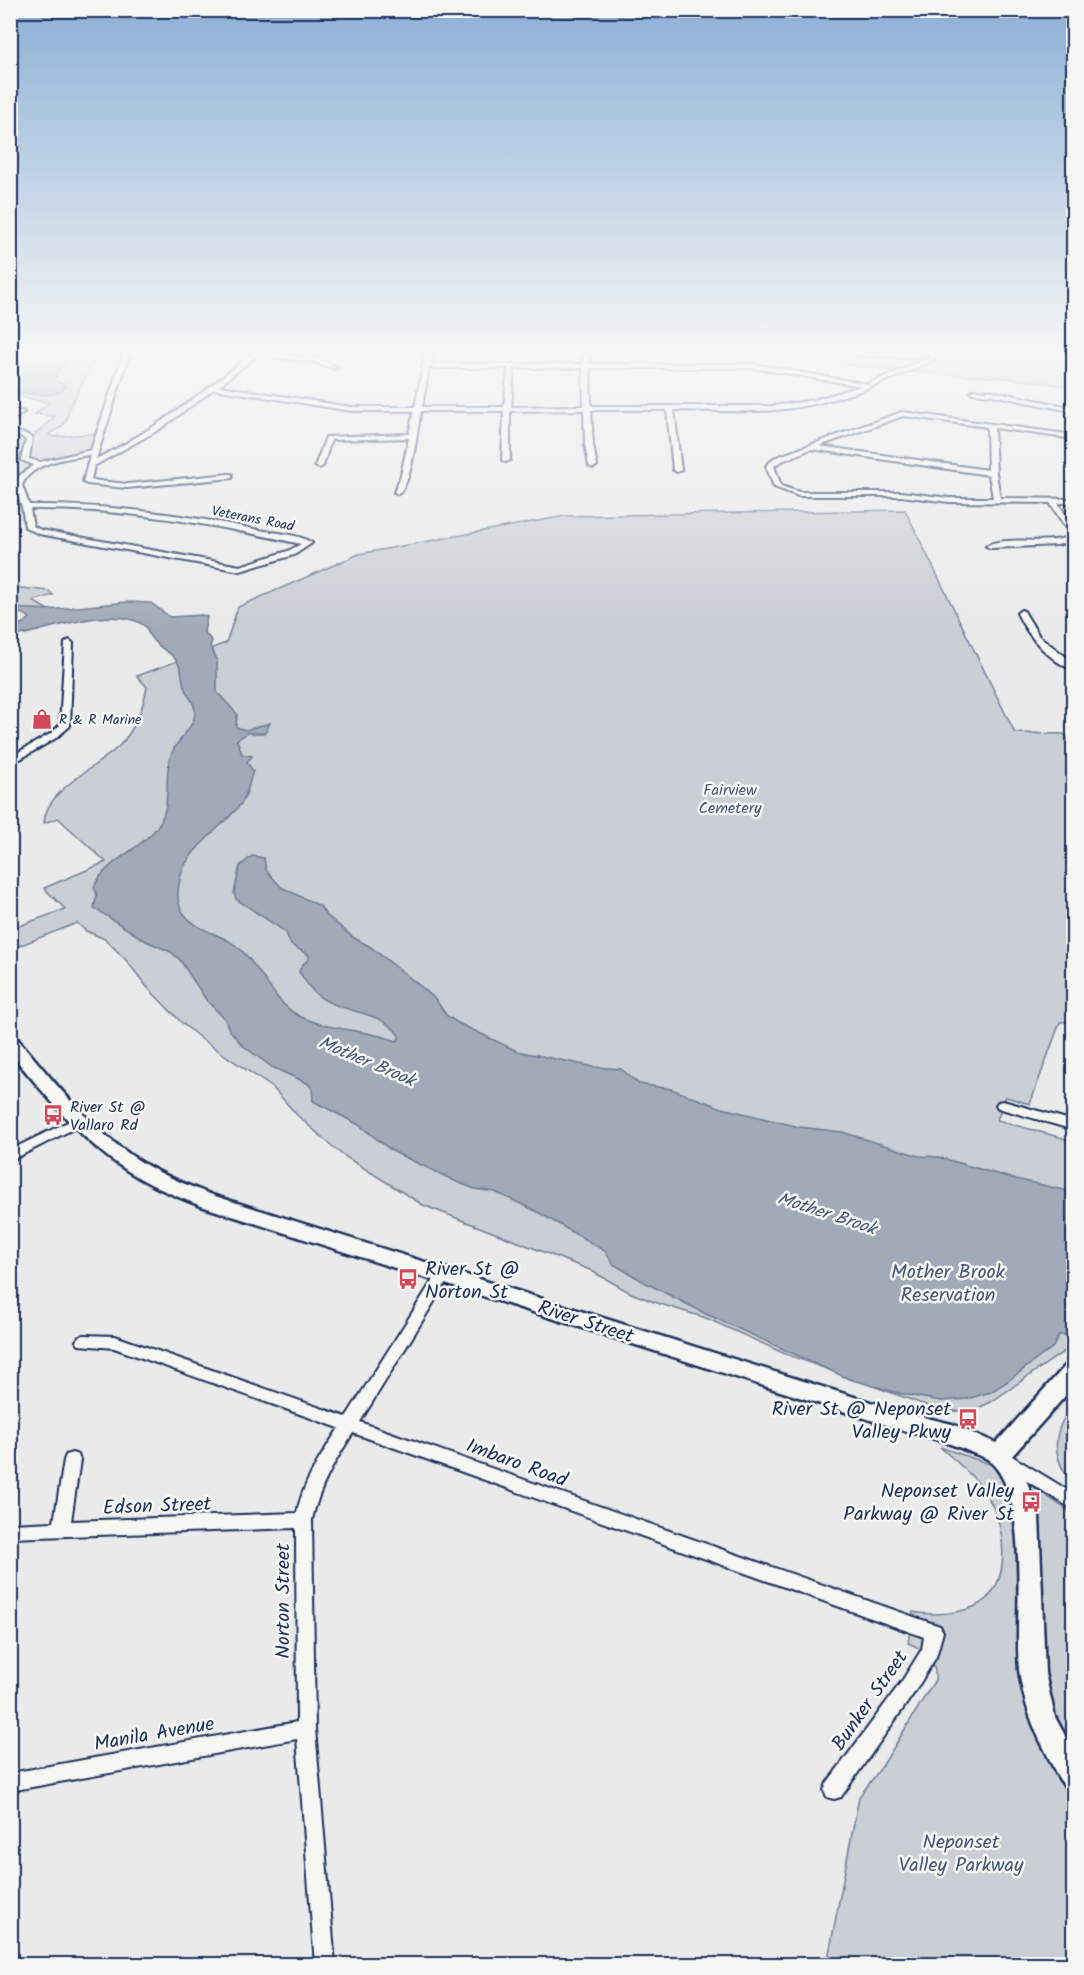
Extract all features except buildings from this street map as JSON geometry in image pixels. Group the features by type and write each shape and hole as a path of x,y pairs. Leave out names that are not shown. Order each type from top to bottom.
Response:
{"street":[{"path":"29,444 25,460 41,465"},
{"path":"97,444 87,482 127,486 229,476"},
{"path":"92,464 130,444"},
{"path":"319,466 326,444"},
{"path":"398,492 404,479 410,444"},
{"path":"506,444 506,460"},
{"path":"590,444 592,466"},
{"path":"673,444 676,470"},
{"path":"818,444 772,463 770,466 778,487 798,494 901,494 949,500 1074,501"},
{"path":"991,444 992,473 997,500"},
{"path":"810,447 992,473"},
{"name":"Veterans Road","path":"26,507 80,506 130,510 308,543 291,553 257,565 232,568 33,530 27,523 26,507 19,490 19,481 26,473 41,465 94,452"},
{"path":"990,546 1005,543 1062,542 1074,536 1053,501"},
{"path":"1021,613 1032,635 1074,668"},
{"path":"10,762 54,736 65,726 69,643"},
{"name":"River Street","path":"10,1041 80,1120 114,1152 169,1186 208,1201 902,1421 952,1433 999,1455"},
{"path":"1003,1105 1074,1126"},
{"path":"10,1156 80,1120"},
{"name":"Norton Street","path":"325,1965 306,1730 304,1520 306,1504 350,1425 443,1275"},
{"name":"Imbaro Road","path":"84,1341 115,1342 934,1632"},
{"path":"999,1455 1074,1371"},
{"path":"999,1455 1055,1493 1074,1503"},
{"path":"999,1455 1020,1491 1027,1515 1030,1634 1036,1694 1041,1710 1074,1779"},
{"path":"61,1529 72,1460"},
{"name":"Edson Street","path":"10,1531 304,1520"},
{"name":"Bunker Street","path":"834,1790 908,1687 930,1651 934,1632"},
{"name":"Manila Avenue","path":"10,1782 306,1730"}],"green space":[{"path":"11,444 96,444 94,452 55,460 26,473 11,473"},
{"name":"Fairview Cemetery","path":"905,510 1015,733 1065,734 1073,752 1073,1022 1060,1022 1030,1104 1006,1097 997,1120 1073,1141 1073,1345 991,1402 974,1410 944,1412 783,1353 706,1318 631,1293 590,1270 423,1205 341,1154 297,1115 273,1088 200,1038 147,987 126,960 105,939 86,931 77,923 11,949 11,929 65,909 44,888 106,862 58,818 44,823 53,800 63,789 120,745 135,725 147,687 137,676 226,643 238,607 359,554 565,516"},
{"path":"21,588 49,591 53,595 33,601 48,610 11,608 10,590"},
{"path":"1073,1407 1073,1483 1061,1465 1056,1445 1060,1426"},
{"name":"Neponset Valley Parkway","path":"940,1447 1010,1471 1073,1514 1073,1964 827,1964 859,1797 883,1765 935,1680 932,1661 920,1649 908,1643 913,1612 948,1613 974,1607 991,1594 1001,1570 1002,1543 992,1505 976,1481"}],"water":[{"name":"Mother Brook Reservation","path":"127,602 151,603 170,617 202,615 207,617 204,632 212,641 210,647 217,659 217,692 237,714 236,727 245,730 270,723 265,733 247,733 237,740 242,754 252,756 247,762 253,771 247,793 233,813 207,838 185,865 178,889 178,898 182,911 195,924 227,940 242,951 275,995 290,1010 323,1025 397,1041 400,1037 392,1027 381,1020 334,1004 313,991 299,972 302,965 309,959 309,955 291,945 286,933 277,926 236,899 234,893 240,866 252,856 264,858 266,870 281,887 320,906 325,914 354,938 369,946 424,989 436,1000 446,1015 517,1051 594,1067 621,1069 639,1084 671,1089 722,1108 799,1127 842,1132 919,1156 938,1157 1007,1177 1073,1192 1073,1335 1059,1335 1053,1347 1008,1381 991,1392 967,1399 941,1401 902,1394 849,1379 706,1314 648,1284 613,1264 605,1251 536,1211 495,1192 475,1189 457,1182 392,1151 359,1125 313,1101 312,1088 307,1083 272,1067 242,1045 229,1029 224,1018 207,1001 180,960 171,952 146,941 94,908 97,895 94,887 99,878 114,863 147,838 160,822 166,804 170,758 175,746 194,720 194,707 183,684 177,661 154,641 146,627 133,620 117,617 99,618 11,637 11,626 24,623 30,618 24,614 11,612 11,608 48,610"}],"place":[{"name":"R & R Marine","path":"42,719"},
{"name":"River St @ Vallaro Rd","path":"53,1115"},
{"name":"River St @ Norton St","path":"408,1279"},
{"name":"River St @ Neponset Valley Pkwy","path":"968,1419"},
{"name":"Neponset Valley Parkway @ River St","path":"1031,1502"}],"water label":[{"name":"Mother Brook","path":"367,1061"},
{"name":"Mother Brook","path":"827,1213"}]}
